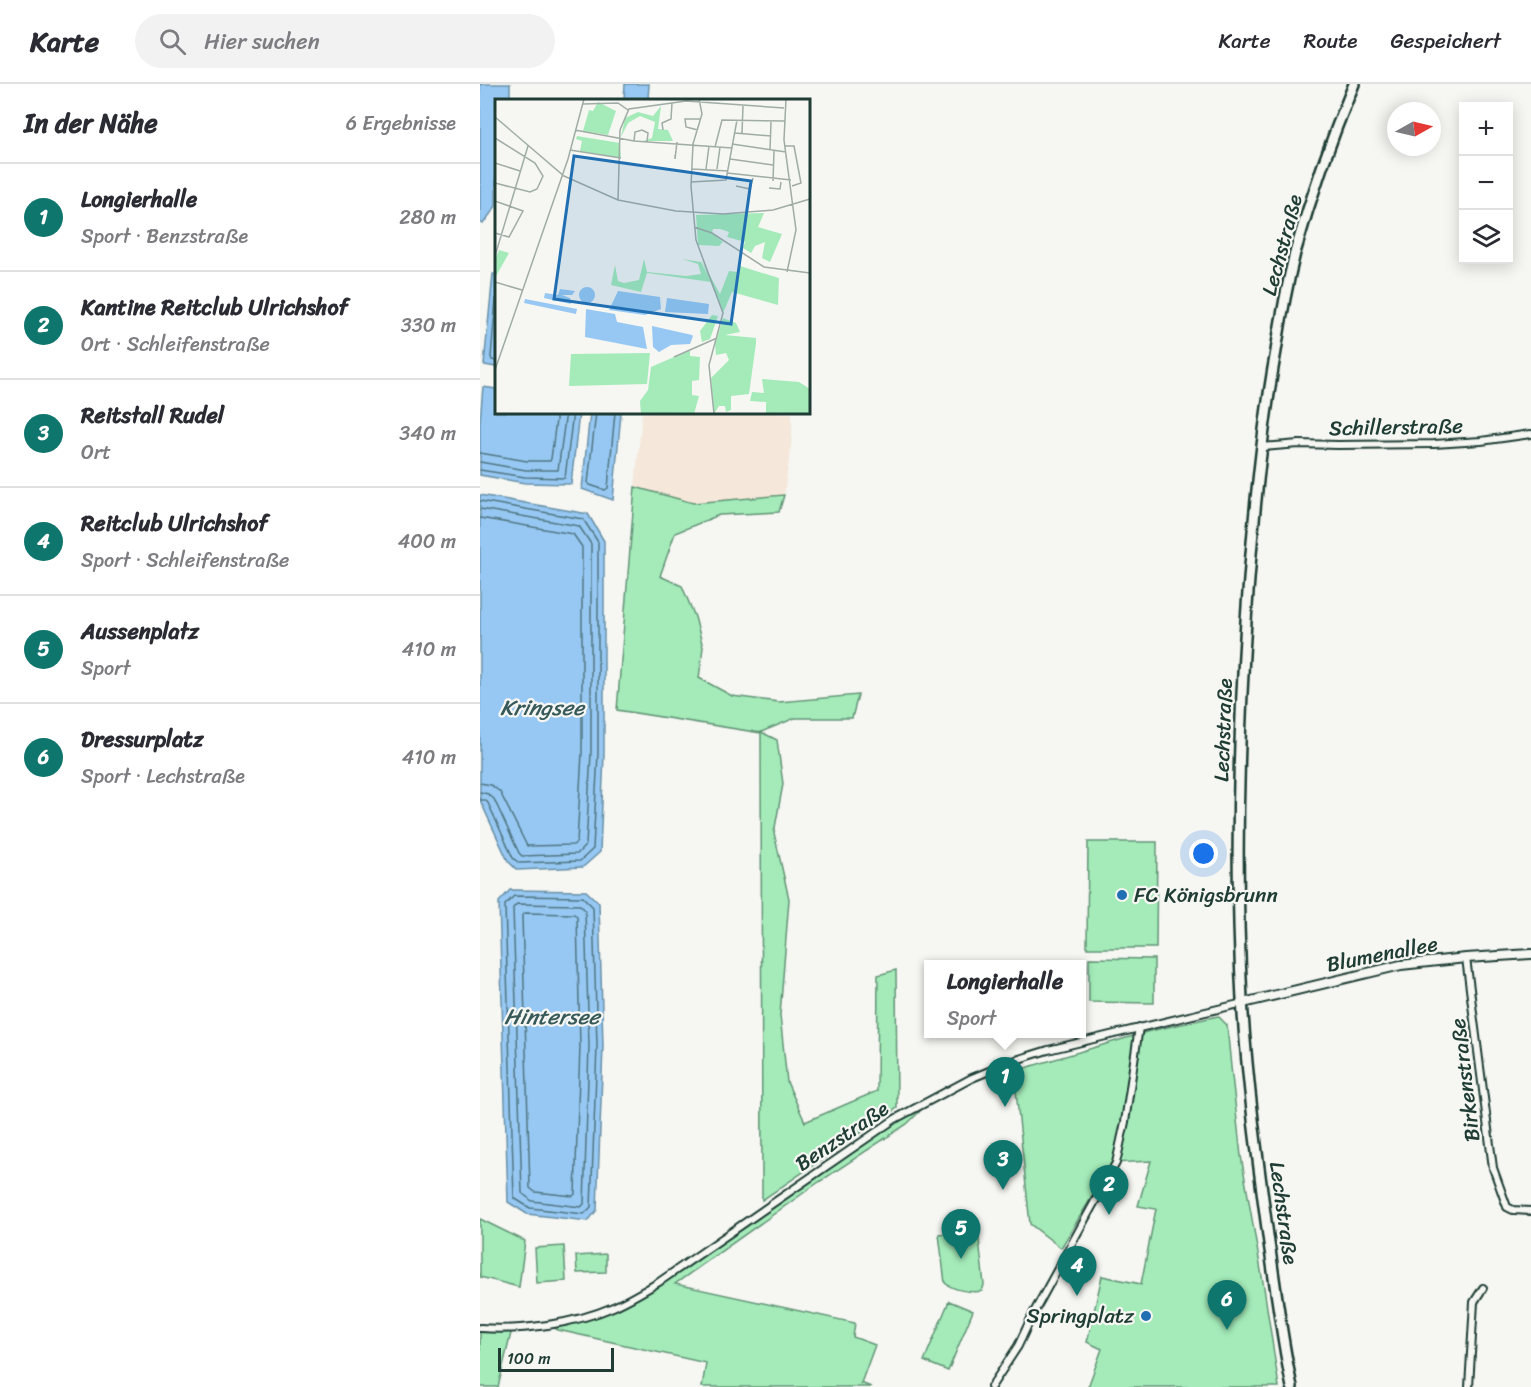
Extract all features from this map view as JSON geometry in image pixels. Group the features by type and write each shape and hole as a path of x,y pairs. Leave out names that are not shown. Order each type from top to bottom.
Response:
{"main road":[{"name":"Lechstraße","path":"1292,1387 1265,1217 1250,1093 1240,936 1240,738 1251,545 1262,447 1279,331 1295,255 1324,160 1354,84"}],"street":[{"name":"Schillerstraße","path":"1262,447 1299,444 1434,444 1481,441 1531,434"},
{"name":"Blumenallee","path":"1243,1003 1401,965 1531,954"},
{"name":"Birkenstraße","path":"1466,958 1493,1168 1507,1206 1513,1210 1531,1211"},
{"name":"Benzstraße","path":"480,1328 512,1329 549,1325 612,1308 659,1282 895,1119 972,1077 1048,1050 1243,1003"},
{"path":"991,1387 1018,1346 1033,1314 1116,1163 1125,1122 1139,1027"},
{"path":"1469,1387 1474,1302 1483,1288"}],"shaded area":[{"path":"642,414 792,414 792,439 784,495 693,503 635,487"}],"green space":[{"path":"635,487 693,503 784,495 779,512 719,515 675,533 660,576 682,586 695,617 703,647 699,678 732,696 779,702 858,695 852,718 795,718 761,732 777,740 783,784 774,833 789,899 780,1015 787,1082 805,1122 877,1091 878,975 896,970 897,1108 762,1200 761,733 617,710"},
{"name":"FC Königsbrunn","path":"1088,842 1157,842 1156,948 1087,948"},
{"path":"1089,958 1154,959 1154,1003 1089,1002"},
{"path":"1218,1016 1227,1025 1241,1156 1279,1387 1088,1387 1102,1349 1087,1342 1102,1276 1141,1284 1156,1209 1138,1206 1151,1161 1112,1163 1061,1248 1030,1224 1016,1091 1018,1070 1150,1031"},
{"path":"918,1106 920,1111 907,1124 819,1182 675,1284 855,1323 853,1337 875,1345 861,1383 871,1387 702,1387 706,1363 558,1330 549,1325 583,1317 636,1296"},
{"path":"480,1219 525,1241 519,1287 480,1277"},
{"path":"978,1230 984,1285 982,1291 957,1289 945,1283 939,1234"},
{"path":"564,1246 566,1281 537,1283 535,1248"},
{"path":"606,1254 606,1272 577,1273 576,1256"},
{"path":"949,1301 973,1311 948,1371 924,1361"},
{"path":"480,1328 512,1329 498,1387 480,1387"}],"water":[{"path":"480,84 510,84 510,99 495,99 495,207 483,224 480,222"},
{"path":"625,84 649,84 648,99 624,99"},
{"path":"493,274 495,274 495,367 484,365"},
{"path":"483,387 495,389 495,414 579,414 571,484 525,483 480,475 480,422"},
{"path":"590,414 621,414 613,500 582,489"},
{"name":"Kringsee","path":"480,495 588,514 604,541 604,754 600,852 583,867 517,870 508,861 480,800"},
{"name":"Hintersee","path":"510,890 586,891 599,903 603,1046 597,1210 588,1221 527,1214 508,1202 499,902"}],"place":[{"name":"FC Königsbrunn","path":"1122,895"},
{"name":"Longierhalle","path":"1005,1107"},
{"name":"Reitstall Rudel","path":"1003,1190"},
{"name":"Kantine Reitclub Ulrichshof","path":"1109,1215"},
{"name":"Aussenplatz","path":"961,1259"},
{"name":"Reitclub Ulrichshof","path":"1077,1296"},
{"name":"Springplatz","path":"1146,1316"},
{"name":"Dressurplatz","path":"1227,1330"}]}
